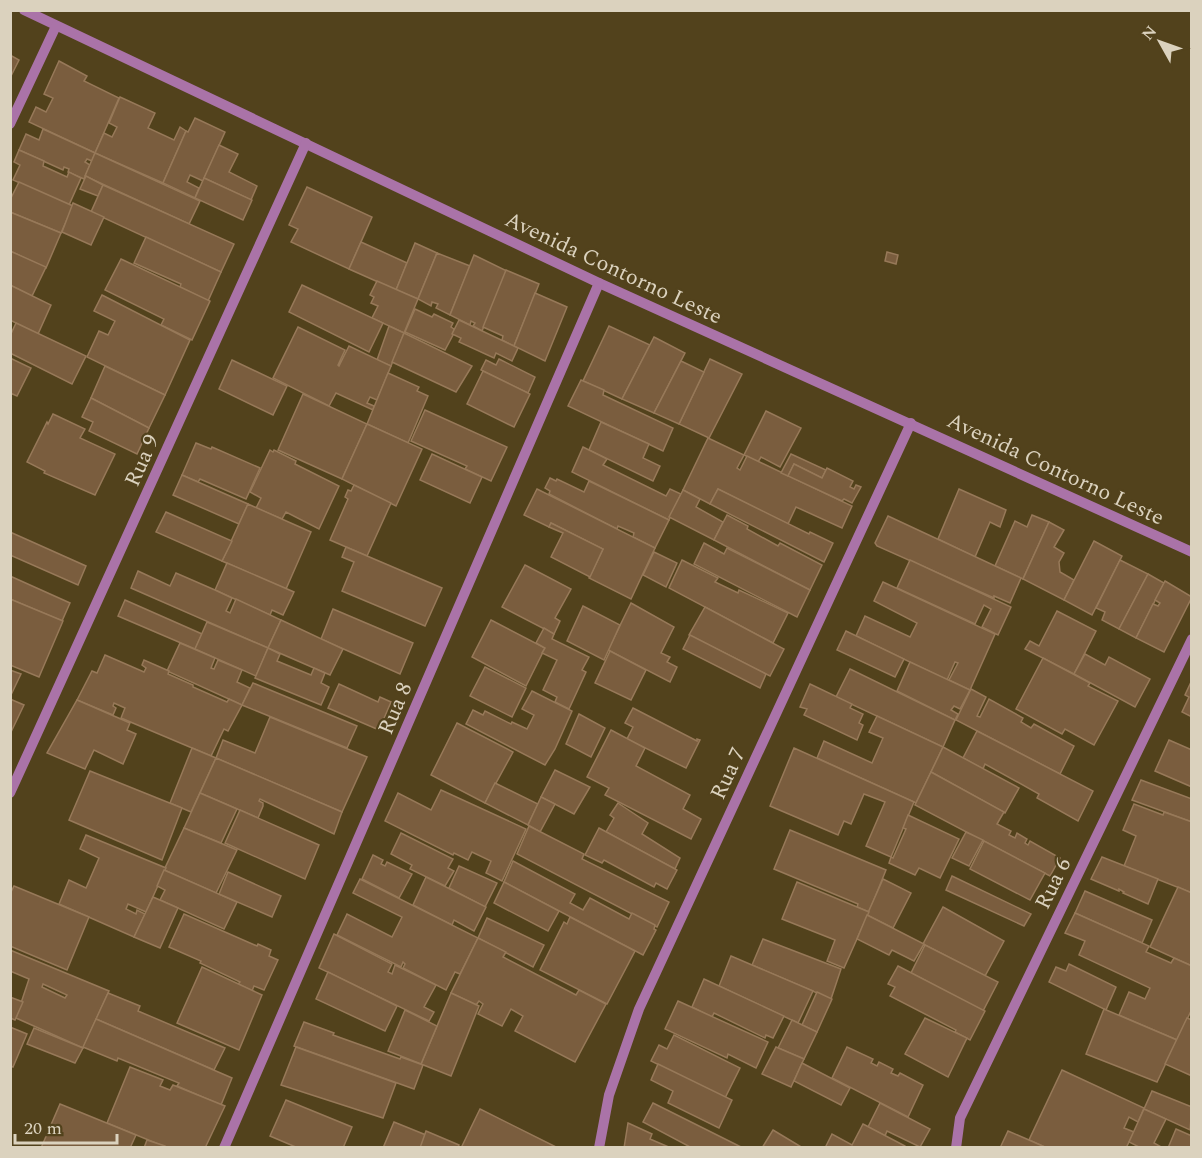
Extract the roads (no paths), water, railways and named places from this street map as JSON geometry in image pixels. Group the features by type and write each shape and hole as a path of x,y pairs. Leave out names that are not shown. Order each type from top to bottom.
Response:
{"street":[{"name":"Avenida Contorno Leste","path":"24,10 600,283 1191,552"},
{"path":"10,124 56,26"},
{"name":"Rua 9","path":"10,793 306,143"},
{"name":"Rua 8","path":"224,1148 600,283"},
{"name":"Rua 7","path":"598,1148 609,1095 639,1009 911,423"},
{"name":"Rua 6","path":"956,1148 960,1118 1191,639"}]}
